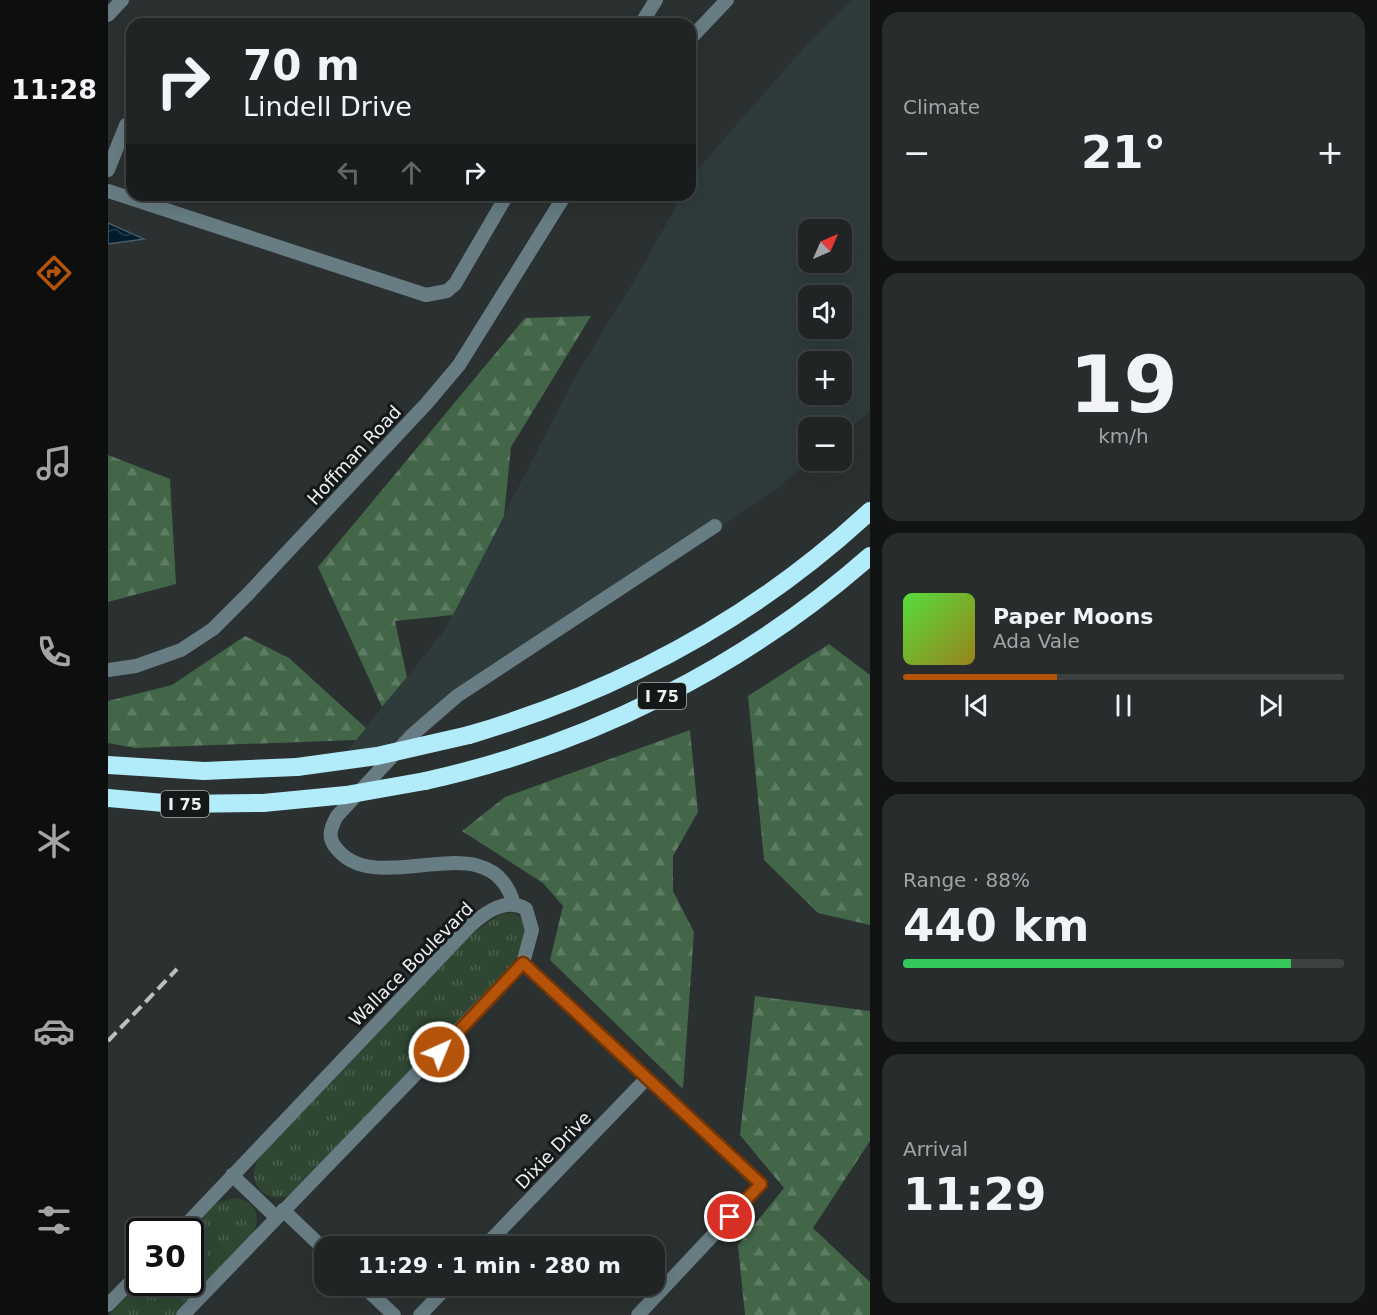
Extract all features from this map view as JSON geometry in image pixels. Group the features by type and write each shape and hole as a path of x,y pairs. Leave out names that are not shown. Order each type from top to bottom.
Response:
{"highway":[{"name":"I 75","path":"108,765 193,771 297,767 377,756 469,735 530,717 592,693 678,650 770,593 870,511"},
{"name":"I 75","path":"108,798 175,804 262,803 346,795 425,781 546,746 664,695 729,659 783,624 870,556"}],"street":[{"path":"108,15 122,0"},
{"path":"645,18 656,0"},
{"path":"696,33 727,0"},
{"path":"108,170 126,125"},
{"path":"108,191 126,197"},
{"path":"139,201 426,295 447,291 455,284 503,201"},
{"name":"Hoffman Road","path":"108,670 136,666 181,650 213,629 248,594 427,403 459,365 562,201"},
{"path":"183,1315 523,963 531,937 531,920 526,909 514,905 502,880 480,867 450,863 385,868 358,864 335,847 330,835 331,826 337,816 412,735 457,696 716,526"},
{"name":"Wallace Boulevard","path":"192,1218 471,925 492,909 514,905"},
{"path":"523,963 761,1184 638,1315"},
{"name":"Dixie Drive","path":"495,1236 646,1078"},
{"path":"232,1175 314,1241"},
{"path":"108,1305 126,1286"},
{"path":"374,1296 394,1315"},
{"path":"420,1315 438,1296"}],"shaded area":[{"path":"851,0 870,0 870,411 852,427 852,417 798,417 798,471 776,489 526,658 466,695 403,751 338,762 444,631 575,377 643,266 679,201 696,201 696,171 811,40"}],"green space":[{"path":"591,316 511,447 504,516 453,615 395,621 407,677 382,707 318,567 525,318"},
{"path":"108,455 170,479 176,584 108,602"},
{"path":"245,636 289,658 366,728 356,740 135,748 108,743 108,701 172,685"},
{"path":"829,644 870,675 870,925 818,913 764,860 748,696"},
{"path":"690,730 698,812 673,856 673,891 694,932 683,1089 550,960 563,906 543,883 462,831 505,797"},
{"path":"514,913 524,921 525,934 522,947 508,970 289,1196 279,1198 271,1196 258,1188 254,1173 261,1156 475,931 501,914"},
{"path":"755,996 870,1011 870,1141 813,1228 870,1282 870,1315 745,1315 738,1245 784,1188 740,1135"},
{"path":"234,1198 241,1199 252,1205 257,1221 253,1234 204,1287 204,1218 201,1218 214,1204"},
{"path":"127,1296 196,1296 178,1315 109,1315"}],"water":[{"path":"108,223 144,239 108,244"}],"railway":[{"path":"108,1041 177,969"}],"route":[{"path":"439,1052 523,963 761,1184 730,1217"}]}
